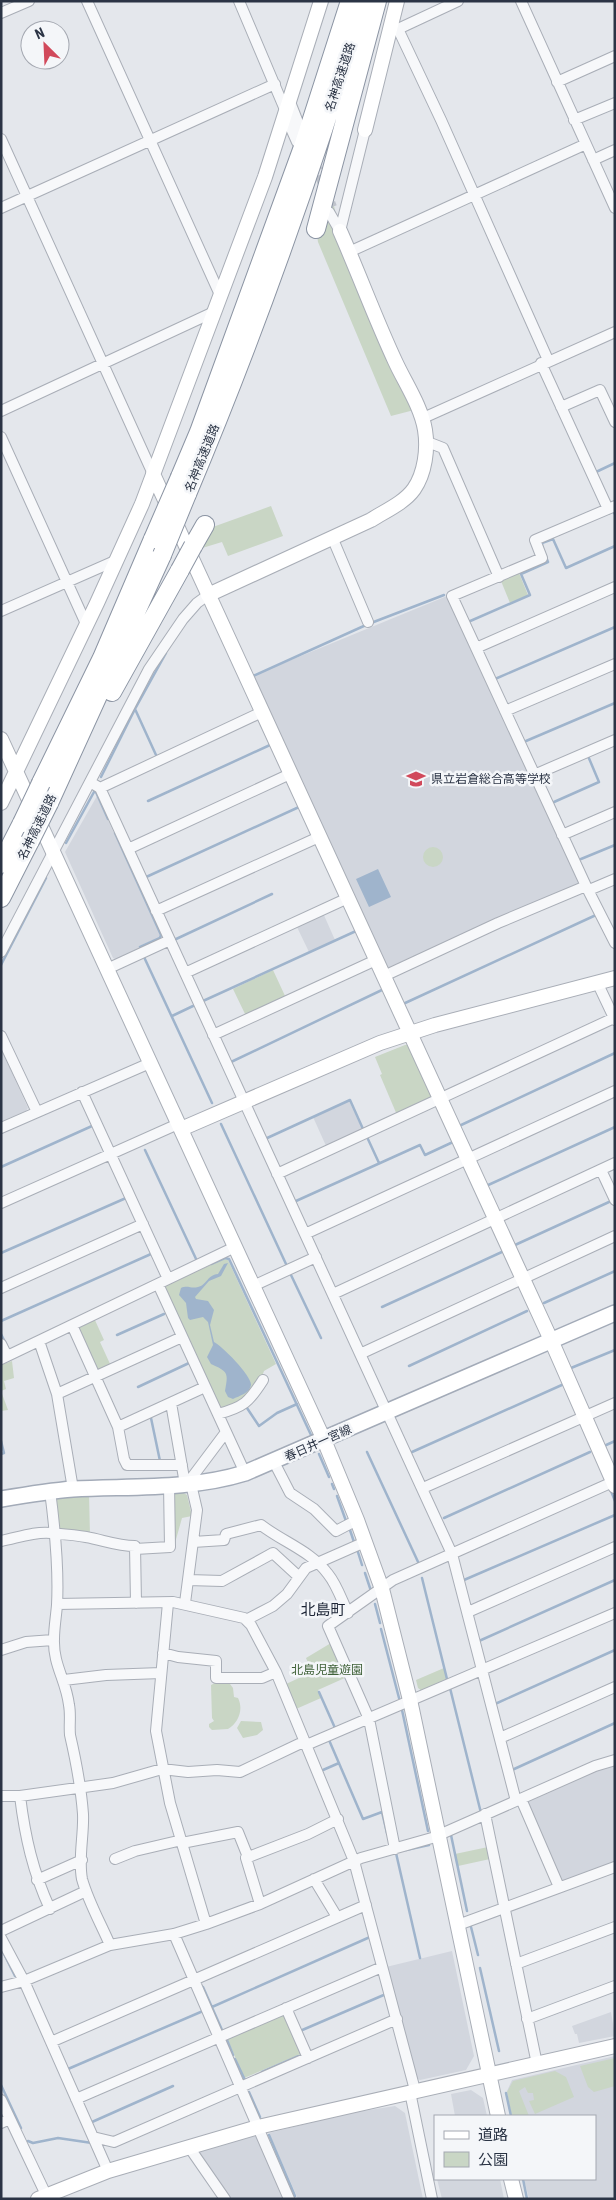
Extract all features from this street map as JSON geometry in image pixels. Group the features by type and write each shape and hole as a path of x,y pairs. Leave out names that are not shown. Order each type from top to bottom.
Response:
{"highway":[{"name":"名神高速道路","path":"1,864 102,658 203,423 303,147 350,1"},
{"name":"名神高速道路","path":"1,898 49,803 112,669 212,436 285,242 364,1"},
{"path":"316,229 377,1"},
{"path":"83,728 102,709 205,525"}],"main road":[{"name":"春日井一宮線","path":"1,1499 73,1489 187,1484 221,1480 245,1473 615,1313"}],"street":[{"path":"1,14 29,1"},
{"path":"87,1 221,296"},
{"path":"239,1 287,110 297,142 278,138"},
{"path":"1,803 87,626 153,474 216,311 278,138 322,1"},
{"path":"340,229 365,130 395,28 397,1"},
{"path":"395,28 458,1"},
{"path":"521,1 574,120 612,196 615,208"},
{"path":"395,28 441,120 545,362 561,407 611,507 535,540 542,558 452,596 562,835 615,943"},
{"path":"557,82 615,56"},
{"path":"1,208 275,84"},
{"path":"574,120 615,103"},
{"path":"287,110 300,130"},
{"path":"1,139 208,595 551,1340 614,1483 393,1580 328,1626 369,1719 395,1849"},
{"path":"349,252 586,144"},
{"path":"593,160 615,150"},
{"path":"1,952 145,677 166,640 197,603 208,595 371,520 396,505 414,489 426,452 425,430 331,209"},
{"path":"1,411 216,311"},
{"path":"421,419 615,332"},
{"path":"561,407 600,390 615,422"},
{"path":"1,437 87,626"},
{"path":"425,441 443,448 499,577"},
{"path":"332,537 368,622"},
{"path":"1,611 117,560"},
{"path":"476,648 615,587"},
{"path":"505,711 615,664"},
{"path":"100,788 262,712"},
{"path":"1,739 324,1440 357,1520 382,1589 410,1700 498,2115"},
{"path":"534,775 615,740"},
{"path":"128,849 290,774"},
{"path":"90,782 100,788 452,1554 518,1800 559,1887"},
{"path":"562,835 615,812"},
{"path":"156,911 320,837"},
{"path":"384,976 498,923 615,879"},
{"path":"185,973 348,898"},
{"path":"107,969 170,940"},
{"path":"213,1035 376,960"},
{"path":"1,1203 111,1154 244,1102 358,1051 410,1032 615,978"},
{"path":"277,1174 614,1019 598,982"},
{"path":"1,1036 36,1112"},
{"path":"1,1128 150,1063"},
{"path":"305,1234 615,1091"},
{"path":"82,1092 168,1279"},
{"path":"333,1294 615,1163"},
{"path":"601,1170 615,1200"},
{"path":"1,1288 143,1224"},
{"path":"360,1354 615,1236"},
{"path":"1,1344 4,1357 235,1247"},
{"path":"253,1286 316,1257"},
{"path":"158,1284 245,1473"},
{"path":"72,1325 118,1427 124,1459 127,1465 182,1465"},
{"path":"57,1394 182,1337"},
{"path":"39,1341 57,1394 73,1489"},
{"path":"218,1414 232,1411 249,1402 263,1380"},
{"path":"118,1427 205,1387"},
{"path":"172,1403 182,1465 187,1484 198,1510 185,1603"},
{"path":"423,1488 615,1403"},
{"path":"187,1484 226,1432"},
{"path":"274,1462 290,1493 314,1509 336,1531 357,1520"},
{"path":"135,1549 170,1547 169,1485"},
{"path":"50,1491 56,1534 57,1604 54,1640 58,1672 64,1680 70,1708 70,1733 76,1757 80,1788 83,1815 82,1876 86,1891 110,1945"},
{"path":"193,1542 224,1540 226,1534 262,1525 276,1536 299,1547 328,1574 348,1613"},
{"path":"1,1541 32,1534 52,1533 85,1537 120,1546 135,1546 136,1603"},
{"path":"57,1604 185,1603 246,1620 273,1606 287,1594 298,1576 306,1568 365,1542"},
{"path":"468,1612 615,1547"},
{"path":"188,1580 222,1581 273,1553 298,1576"},
{"path":"168,1603 156,1731 170,1803 206,1924"},
{"path":"1,1796 20,1796 114,1783 162,1769 188,1772 217,1770 240,1772 299,1744 311,1743 369,1719 615,1613"},
{"path":"246,1620 276,1672 354,1861 397,2019 413,2091 432,2199"},
{"path":"1,1650 26,1642 54,1640"},
{"path":"163,1653 178,1657 216,1661 216,1678 262,1678 276,1672"},
{"path":"64,1680 106,1675 161,1672"},
{"path":"500,1738 615,1687"},
{"path":"1,1987 24,1981 110,1945 174,1934 206,1924 260,1904 354,1861 439,1836 596,1766 615,1760"},
{"path":"20,1796 24,1830 37,1880 50,1909"},
{"path":"485,1814 536,2064"},
{"path":"260,1904 245,1861 338,1819"},
{"path":"115,1859 135,1851 238,1832 248,1858"},
{"path":"37,1880 82,1860"},
{"path":"458,1925 615,1867"},
{"path":"314,1879 337,1917"},
{"path":"1,1931 86,1891"},
{"path":"51,2042 366,1905"},
{"path":"516,1964 615,1927"},
{"path":"174,1934 289,2199"},
{"path":"1,1938 24,1981 108,2171"},
{"path":"76,2099 382,1966"},
{"path":"527,2019 615,1986"},
{"path":"286,2008 308,2058"},
{"path":"93,2137 114,2142 397,2019"},
{"path":"1,2100 6,2121 44,2198 108,2171 258,2127 615,2046"},
{"path":"189,2147 225,2199"},
{"path":"511,2180 516,2199"}],"shaded area":[{"name":"県立岩倉総合高等学校","path":"447,596 580,885 388,970 252,676"},
{"path":"97,796 160,934 160,937 139,946 140,949 117,960 113,958 65,852"},
{"path":"323,913 335,940 309,952 296,925"},
{"path":"1,1049 28,1108 26,1111 1,1122"},
{"path":"349,1101 363,1131 327,1148 313,1117"},
{"path":"615,1764 615,1866 564,1885 559,1881 527,1800 597,1769"},
{"path":"452,1951 474,2056 466,2070 420,2080 416,2078 386,1967"},
{"path":"611,2012 615,2036 579,2043 577,2034 575,2034 572,2026"},
{"path":"615,2056 615,2199 529,2199 524,2180 596,2180 596,2115 512,2115 507,2091 512,2080"},
{"path":"471,2090 483,2098 487,2115 455,2115 451,2094"},
{"path":"395,2106 405,2113 423,2199 298,2199 269,2133 350,2113"},
{"path":"255,2136 259,2137 286,2199 228,2199 197,2154 199,2151"},
{"path":"437,2180 500,2180 504,2199 442,2199"}],"green space":[{"path":"329,185 340,231 418,409 391,416 318,242 316,229"},
{"path":"271,506 283,536 228,556 222,542 199,549 210,528"},
{"path":"519,573 528,595 510,603 501,581"},
{"path":"433,847 440,850 443,857 440,864 433,867 426,864 423,857 426,850"},
{"path":"273,970 286,998 246,1016 233,989"},
{"path":"405,1045 410,1045 432,1095 431,1100 397,1115 380,1075 382,1074 375,1057"},
{"path":"225,1259 228,1260 276,1364 264,1371 257,1387 247,1397 219,1411 163,1288 164,1285"},
{"path":"94,1318 104,1340 100,1342 111,1366 101,1371 97,1369 77,1327"},
{"path":"12,1361 14,1378 4,1381 6,1389 1,1391 1,1365"},
{"path":"1,1391 8,1410 1,1411"},
{"path":"182,1492 187,1495 192,1516 182,1518 175,1543 173,1493"},
{"path":"89,1493 90,1536 57,1532 53,1496"},
{"name":"北島児童遊園","path":"331,1643 347,1677 318,1690 321,1698 296,1709 286,1684 312,1672 306,1658"},
{"path":"444,1668 447,1680 422,1691 418,1688 416,1680"},
{"path":"215,1683 230,1684 233,1688 234,1697 238,1698 240,1703 239,1716 228,1729 212,1730 209,1727 209,1724 214,1721 212,1718 211,1685"},
{"path":"241,1721 261,1722 263,1730 257,1735 243,1738 237,1728"},
{"path":"488,1847 490,1859 458,1866 455,1854"},
{"path":"283,2013 301,2054 244,2078 227,2038"},
{"path":"615,2058 615,2086 594,2092 588,2087 580,2066"},
{"path":"555,2071 566,2077 574,2097 535,2114 529,2101 534,2100 533,2093 528,2093 525,2087 519,2091 529,2115 512,2115 507,2092 513,2081"}],"water":[{"path":"378,869 391,897 369,907 356,879"},
{"path":"228,1263 221,1276 209,1281 195,1297 196,1299 208,1301 214,1310 210,1325 214,1342 236,1362 250,1381 249,1390 233,1399 228,1397 225,1391 226,1374 211,1364 207,1357 213,1345 208,1322 203,1317 190,1320 186,1303 179,1295 181,1288 201,1286 212,1276 218,1274 224,1264"}],"waterway":[{"path":"596,472 615,463"},
{"path":"542,547 542,543 553,539 566,568 615,546"},
{"path":"468,622 530,595 521,574 548,562 546,557"},
{"path":"371,623 444,595"},
{"path":"251,677 366,625"},
{"path":"495,679 615,627"},
{"path":"101,777 166,653"},
{"path":"526,741 615,703"},
{"path":"135,709 156,755"},
{"path":"148,801 270,745"},
{"path":"554,802 599,782 588,756"},
{"path":"66,843 94,792 96,792 108,819"},
{"path":"144,878 299,807"},
{"path":"115,833 161,935 160,938 140,947"},
{"path":"581,859 615,845"},
{"path":"1,965 46,878"},
{"path":"174,940 272,894"},
{"path":"403,1004 596,915"},
{"path":"203,1001 356,931"},
{"path":"146,956 144,957 212,1103"},
{"path":"231,1062 384,989"},
{"path":"172,1016 193,1006"},
{"path":"459,1126 615,1053"},
{"path":"265,1139 350,1100 363,1129"},
{"path":"221,1124 286,1264"},
{"path":"1,1167 92,1126"},
{"path":"486,1186 615,1127"},
{"path":"367,1137 379,1163"},
{"path":"296,1201 420,1145 425,1155 453,1142"},
{"path":"145,1150 197,1261"},
{"path":"1,1253 126,1198"},
{"path":"515,1245 609,1202"},
{"path":"382,1307 504,1251"},
{"path":"1,1321 151,1254"},
{"path":"211,1264 225,1258 229,1259 311,1435"},
{"path":"544,1303 615,1271"},
{"path":"291,1275 321,1338"},
{"path":"409,1366 527,1311"},
{"path":"117,1335 164,1314"},
{"path":"1,1334 6,1344"},
{"path":"571,1368 615,1350"},
{"path":"138,1387 189,1363"},
{"path":"412,1452 564,1384"},
{"path":"247,1408 259,1426 277,1413 297,1404"},
{"path":"151,1418 160,1461"},
{"path":"1,1441 4,1453 1,1454"},
{"path":"604,1446 615,1441"},
{"path":"367,1452 419,1564"},
{"path":"444,1518 590,1452"},
{"path":"319,1454 329,1477"},
{"path":"332,1484 334,1489"},
{"path":"611,1491 615,1501"},
{"path":"337,1496 346,1521"},
{"path":"464,1580 615,1515"},
{"path":"350,1530 354,1542"},
{"path":"357,1549 362,1565"},
{"path":"365,1573 371,1591"},
{"path":"422,1578 447,1679"},
{"path":"479,1641 615,1580"},
{"path":"375,1604 380,1623"},
{"path":"381,1629 399,1698"},
{"path":"495,1704 615,1650"},
{"path":"450,1688 481,1813"},
{"path":"319,1692 335,1728"},
{"path":"402,1710 428,1831"},
{"path":"512,1770 615,1723"},
{"path":"329,1740 363,1819 382,1812 387,1833"},
{"path":"323,1770 339,1763"},
{"path":"451,1835 467,1911"},
{"path":"406,1850 429,1845"},
{"path":"396,1853 420,1958"},
{"path":"471,1927 478,1955"},
{"path":"212,2007 370,1937"},
{"path":"2,1950 15,1976"},
{"path":"480,1968 499,2051"},
{"path":"203,1987 222,2030"},
{"path":"300,2031 386,1994"},
{"path":"68,2069 203,2011"},
{"path":"227,2040 233,2055"},
{"path":"262,2072 301,2055 301,2051"},
{"path":"235,2059 245,2080"},
{"path":"1,2085 21,2128"},
{"path":"92,2122 173,2086"},
{"path":"249,2092 260,2117"},
{"path":"506,2093 511,2115"},
{"path":"269,2135 295,2196"},
{"path":"28,2141 33,2143 58,2138 92,2143"},
{"path":"523,2180 527,2199"}],"tunnel":[{"path":"314,161 332,207"}],"place":[{"name":"県立岩倉総合高等学校","path":"416,779"}],"district":[{"name":"北島町","path":"323,1610"}]}
